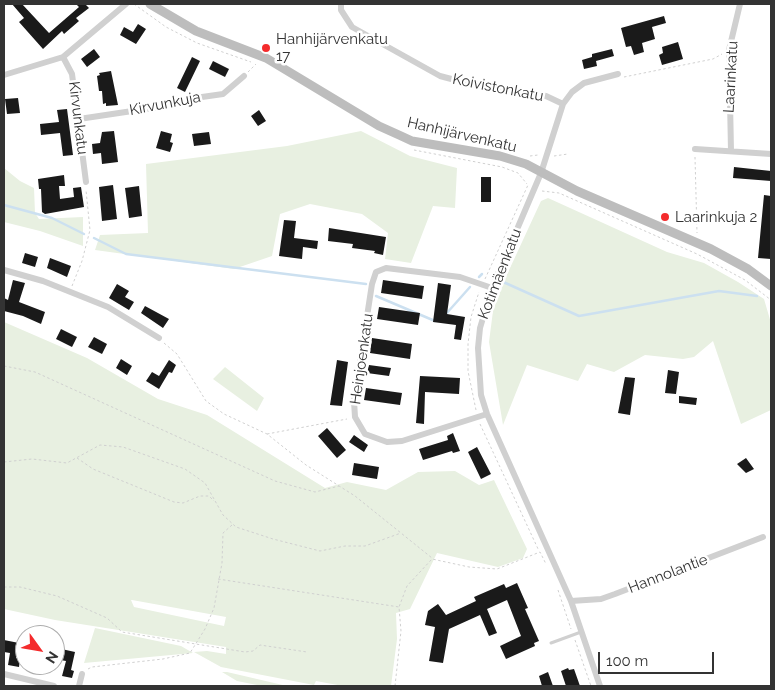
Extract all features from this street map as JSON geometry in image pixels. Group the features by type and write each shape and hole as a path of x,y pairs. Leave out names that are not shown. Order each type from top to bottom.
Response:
{"street":[{"path":"4,75 37,67 63,57 126,4"},
{"name":"Hanhijärvenkatu","path":"150,4 196,31 266,58 379,126 412,141 500,156 526,164 577,192 698,243 748,269 771,286"},
{"name":"Koivistonkatu","path":"341,4 341,10 352,27 440,76 470,84 546,96 563,104"},
{"name":"Laarinkatu","path":"731,151 729,50 740,4"},
{"name":"Kirvunkatu","path":"63,57 72,74 86,182"},
{"name":"Kotimäenkatu","path":"600,686 571,601 487,414 481,395 478,348 482,321 492,288 541,173 563,104 572,92 584,83 618,74"},
{"name":"Kirvunkuja","path":"79,119 159,107 181,100 223,94 244,76"},
{"path":"695,149 771,154"},
{"name":"Heinjoenkatu","path":"487,414 402,441 387,442 365,434 355,417 354,401 372,284 376,272 386,268 460,278 492,288"},
{"path":"4,270 70,291 108,307 159,338"},
{"name":"Hannolantie","path":"571,601 601,599 763,537"},
{"path":"4,674 54,686"},
{"path":"79,686 82,674"}],"lane":[{"path":"550,643 582,632"}],"path":[{"path":"618,74 624,77 659,71 713,59 729,50"},
{"path":"244,76 257,64"},
{"path":"695,149 698,243"},
{"path":"546,158 568,154"},
{"path":"70,291 82,261 90,230 86,182"},
{"path":"528,185 482,285 472,317 468,344 468,371 478,417 495,459 546,565"},
{"path":"534,189 559,193 697,254 745,280 771,300"},
{"path":"159,338 177,354 206,401 224,414 267,434 306,465 339,486 432,559 469,567 497,569 540,552"},
{"path":"4,366 36,372 275,481 315,492 339,486"},
{"path":"267,434 355,417"},
{"path":"4,462 32,459 67,463 100,445 123,447 185,469 205,483 223,515 236,527 273,539 320,551 344,546 365,546 401,533"},
{"path":"76,457 93,469 174,502 183,503 200,496 209,496 216,502"},
{"path":"82,674 92,666 163,659 190,654 214,608 222,563 223,533 233,524"},
{"path":"395,686 402,631 399,607 407,586 432,559"},
{"path":"218,579 399,607"},
{"path":"556,586 591,686"},
{"path":"4,587 20,587 57,596 107,618 122,632 245,652 253,652 260,645 307,652"}],"green space":[{"path":"361,131 410,156 457,168 455,208 433,206 411,263 385,259 388,233 362,214 310,204 280,214 272,256 234,269 95,250 100,235 148,233 146,164 287,146"},
{"path":"4,168 20,181 34,188 35,213 39,219 83,217 83,246 40,231 4,222"},
{"path":"548,198 667,252 704,263 764,299 771,323 771,410 741,424 713,341 694,357 683,359 645,355 614,372 587,364 578,381 527,365 503,425 489,342 493,311 504,281 541,201"},
{"path":"4,322 87,358 158,399 207,415 325,488 347,482 386,490 418,472 455,471 479,485 494,480 527,549 523,558 498,567 437,553 410,609 396,613 397,639 391,686 343,686 316,681 314,685 221,667 194,652 207,651 226,654 226,647 55,620 4,609","holes":["131,600 226,617 224,626 134,607"]},
{"path":"225,367 264,398 257,411 213,379"},
{"path":"95,628 181,646 193,653 84,663"},
{"path":"222,672 287,686 262,686 237,681"}],"building":[{"path":"12,4 22,4 49,33 79,7 76,4 85,4 89,8 76,18 79,21 64,34 62,31 43,49 19,22 24,18"},
{"path":"664,16 666,23 652,27 655,39 642,43 644,52 634,55 631,46 626,47 621,28"},
{"path":"138,24 146,29 136,44 120,35 124,27 133,32"},
{"path":"678,42 683,59 662,65 659,55 663,53 662,47"},
{"path":"94,49 100,57 87,67 81,59"},
{"path":"612,49 614,56 596,61 597,66 584,69 582,60 592,57 592,54"},
{"path":"192,57 200,61 185,92 177,88"},
{"path":"213,61 229,69 225,77 209,69"},
{"path":"111,71 118,105 106,106 106,103 103,104 102,91 99,91 97,76 100,75 99,73"},
{"path":"18,98 20,113 7,114 5,99"},
{"path":"67,109 73,155 63,156 60,133 41,135 40,124 59,122 57,110"},
{"path":"259,110 266,121 258,126 251,116"},
{"path":"114,131 118,162 102,164 101,153 93,154 92,144 100,143 102,132"},
{"path":"161,131 172,134 170,142 173,143 170,152 156,148"},
{"path":"209,132 211,144 194,146 192,134"},
{"path":"734,167 771,171 771,181 733,178"},
{"path":"64,175 65,186 59,186 60,199 74,197 73,188 81,187 84,207 45,214 42,212 41,189 39,189 38,179"},
{"path":"481,177 491,177 491,202 481,202"},
{"path":"113,185 117,219 102,221 99,187"},
{"path":"139,186 142,216 129,218 125,188"},
{"path":"764,195 771,196 771,259 758,258"},
{"path":"284,220 296,221 294,238 318,241 317,249 303,247 302,259 279,256"},
{"path":"329,228 386,237 383,255 374,253 375,251 352,248 353,244 328,241"},
{"path":"25,253 38,257 35,267 22,263"},
{"path":"50,258 71,266 67,277 47,268"},
{"path":"13,280 25,283 19,302 45,312 41,324 23,316 4,311 4,298 8,300"},
{"path":"383,280 424,286 422,299 381,293"},
{"path":"438,283 451,285 447,314 465,317 461,340 454,339 456,325 433,322"},
{"path":"117,284 129,291 125,297 134,302 129,310 109,298"},
{"path":"145,306 169,319 163,328 141,313"},
{"path":"379,307 420,313 418,325 377,319"},
{"path":"61,329 77,337 72,347 56,339"},
{"path":"94,337 107,344 102,354 88,347"},
{"path":"372,338 412,344 410,359 370,353"},
{"path":"121,359 132,366 127,375 116,368"},
{"path":"169,360 176,365 172,373 169,372 159,389 146,381 152,372 159,376"},
{"path":"337,360 348,362 342,406 330,405"},
{"path":"369,365 391,368 389,376 367,373"},
{"path":"668,370 679,372 676,394 665,393"},
{"path":"420,376 460,378 459,394 425,392 424,424 416,423"},
{"path":"625,377 635,378 630,415 618,413"},
{"path":"366,388 402,393 400,405 364,400"},
{"path":"679,396 697,398 696,405 679,403"},
{"path":"327,428 346,450 337,458 318,436"},
{"path":"453,433 460,451 453,453 452,451 423,460 419,449 448,440 447,436"},
{"path":"354,435 368,445 364,452 349,442"},
{"path":"477,447 491,474 481,479 468,452"},
{"path":"746,458 754,469 746,473 737,464"},
{"path":"354,463 379,467 377,479 352,475"},
{"path":"517,583 528,608 525,609 539,641 534,643 535,646 506,659 500,646 521,636 507,600 487,609 497,633 489,636 480,615 449,629 443,663 429,661 435,627 425,625 428,611 438,604 446,615 476,601 474,597 504,584 506,588"},
{"path":"4,640 15,642 15,666 8,665 10,653 4,652"},
{"path":"65,650 75,652 71,670 74,671 72,678 62,676 65,675"},
{"path":"568,668 569,670 574,669 580,686 566,686 561,671"},
{"path":"548,672 553,686 542,686 539,676"}],"waterway":[{"path":"4,205 52,218 84,234"},
{"path":"94,238 126,254 366,284"},
{"path":"479,277 482,274"},
{"path":"501,281 579,316 719,291 757,296"},
{"path":"446,314 470,287"},
{"path":"376,296 435,321"}],"place":[{"name":"Hanhijärvenkatu 17","path":"266,48"},
{"name":"Laarinkuja 2","path":"665,217"}]}
